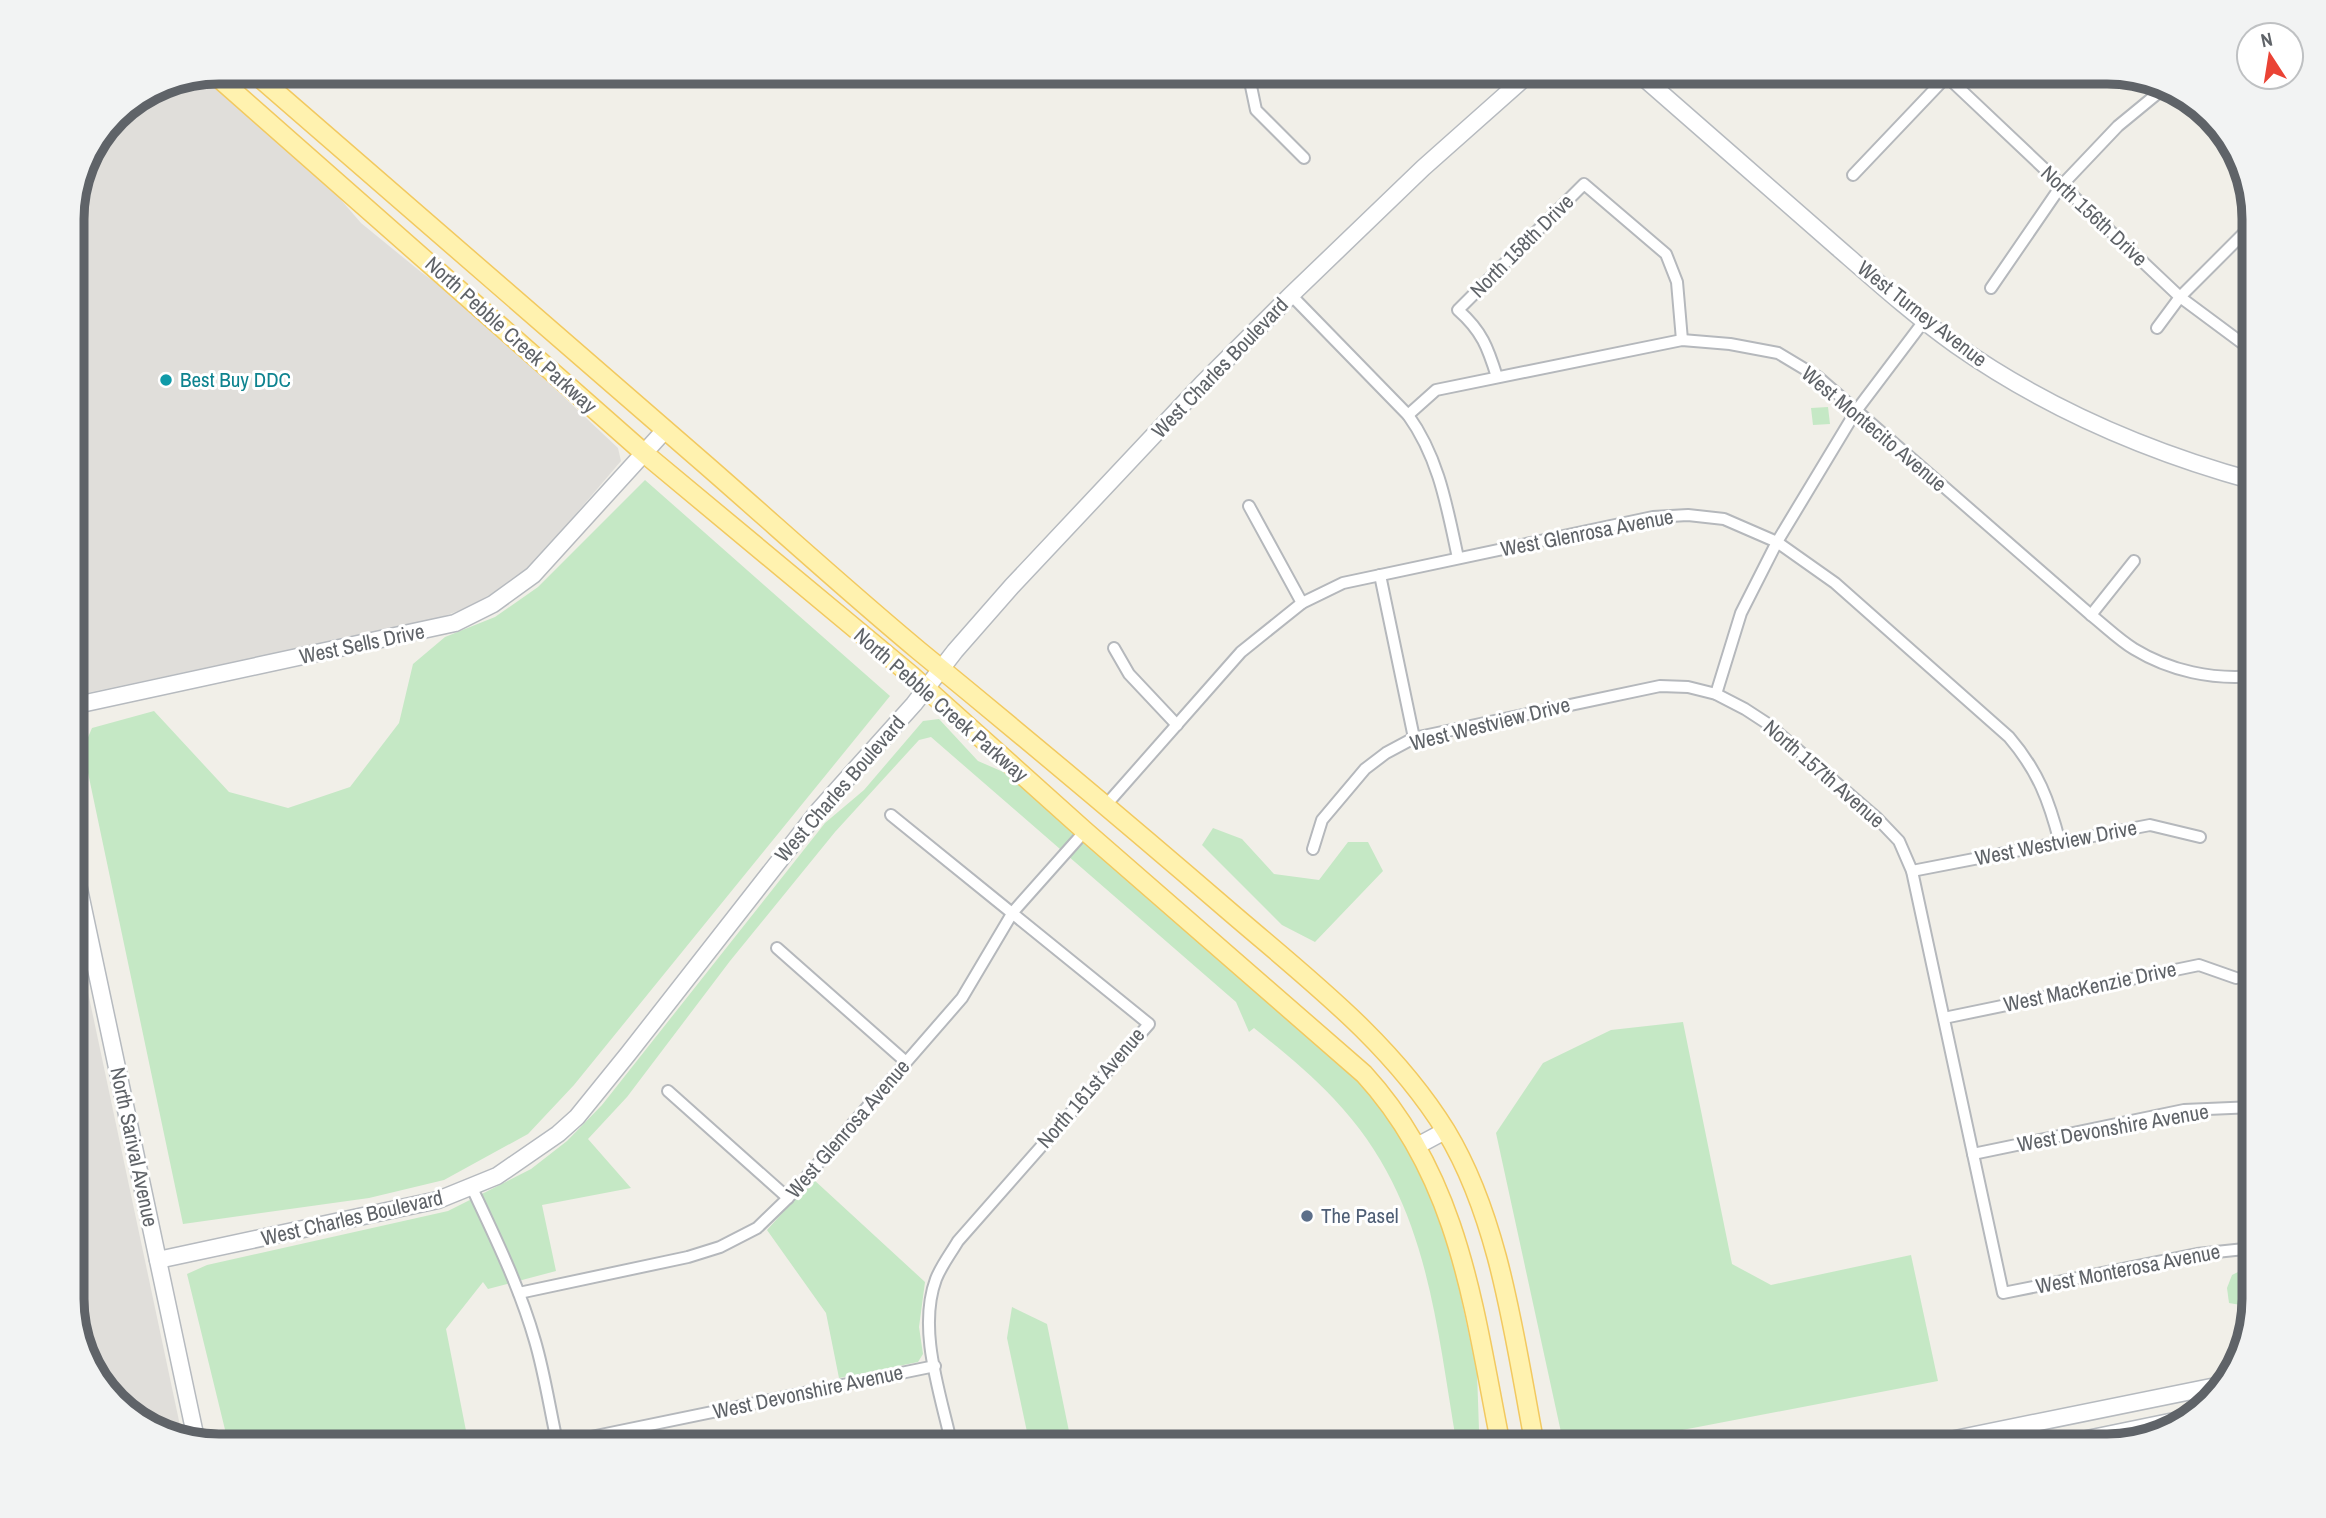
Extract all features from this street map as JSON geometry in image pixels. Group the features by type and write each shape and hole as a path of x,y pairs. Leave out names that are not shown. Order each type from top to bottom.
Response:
{"main road":[{"name":"North Pebble Creek Parkway","path":"226,84 644,453 925,690 1342,1053 1378,1089 1417,1146 1445,1205 1462,1256 1499,1434"},
{"name":"North Pebble Creek Parkway","path":"267,84 887,623 1107,805 1368,1032 1398,1064 1446,1131 1482,1207 1532,1434"},
{"path":"359,201 378,180"}],"street":[{"path":"1251,84 1256,110 1304,158"},
{"name":"West Charles Boulevard","path":"158,1260 413,1208 472,1188 516,1164 558,1134 577,1117 628,1055 784,853 1012,586 1202,384 1291,295 1423,168 1518,84"},
{"name":"West Turney Avenue","path":"1651,84 1924,321 2008,379 2074,414 2146,446 2199,466 2242,478"},
{"path":"1853,175 1936,84"},
{"name":"North 156th Drive","path":"1957,84 2180,297 2242,343"},
{"path":"1991,288 2061,186 2118,126 2157,94"},
{"name":"North 158th Drive","path":"1497,377 1486,344 1473,323 1458,310 1584,184 1666,254 1677,282 1682,340"},
{"path":"2157,328 2180,297 2242,235"},
{"path":"1291,295 1408,415 1423,436 1441,483 1458,558"},
{"path":"1716,694 1741,613 1777,542 1856,411 1924,321"},
{"name":"West Montecito Avenue","path":"1408,415 1436,390 1682,340 1730,344 1778,353 1818,377 2091,615 2134,649 2178,670 2228,679 2242,677"},
{"name":"West Sells Drive","path":"84,703 455,623 493,604 533,575 665,430"},
{"path":"1249,506 1302,603"},
{"name":"West Glenrosa Avenue","path":"1107,805 1241,653 1302,603 1343,583 1653,517 1688,514 1724,519 1777,542 1835,583 2009,737 2041,780 2060,843"},
{"path":"2091,615 2134,561"},
{"path":"1380,575 1415,738"},
{"path":"1114,648 1129,674 1177,725"},
{"name":"West Westview Drive","path":"1313,849 1322,820 1365,769 1386,753 1415,738 1660,686 1688,687 1716,694"},
{"name":"North 157th Avenue","path":"1716,694 1768,724 1877,818 1899,841 1912,871 2003,1293"},
{"name":"North 161st Avenue","path":"891,815 1149,1024 958,1241 936,1279 930,1304 928,1338 949,1434"},
{"name":"West Westview Drive","path":"1912,871 2150,825 2200,838"},
{"name":"West Glenrosa Avenue","path":"519,1293 688,1256 720,1247 757,1228 788,1198 962,998 1013,912 1085,831"},
{"name":"North Sarival Avenue","path":"84,912 194,1431"},
{"path":"777,948 906,1062"},
{"name":"West MacKenzie Drive","path":"1944,1017 2199,965 2236,978"},
{"path":"668,1091 788,1198"},
{"name":"West Devonshire Avenue","path":"1973,1154 2184,1111 2242,1108"},
{"path":"1417,1146 1446,1131"},
{"path":"472,1188 519,1293 536,1342 555,1434"},
{"name":"West Monterosa Avenue","path":"2003,1293 2197,1254 2242,1249"},
{"name":"West Devonshire Avenue","path":"610,1434 935,1366"},
{"path":"1980,1434 2208,1388"},
{"path":"2113,1434 2157,1425"}],"shaded area":[{"path":"214,84 330,187 361,223 465,304 618,448 621,461 534,563 501,588 469,607 433,620 84,693 85,201 94,167 112,137 130,118 151,102 176,91"},
{"path":"84,974 181,1428 144,1411 118,1388 98,1359 87,1325 84,1308"}],"green space":[{"path":"1828,407 1830,424 1813,425 1811,408"},
{"path":"645,480 890,696 574,1085 528,1134 444,1180 369,1198 183,1224 84,754 84,747 92,728 154,711 229,792 288,808 350,787 399,723 413,664 445,637 495,617 538,587"},
{"path":"939,719 978,761 1008,774 1362,1084 1392,1123 1422,1172 1437,1205 1451,1251 1477,1372 1480,1434 1455,1434 1442,1352 1422,1262 1390,1177 1365,1137 1334,1099 1305,1071 1254,1028 1249,1032 1236,1002 931,737 919,740 835,832 730,961 627,1097 588,1139 631,1188 542,1205 556,1271 488,1289 483,1282 446,1329 467,1434 226,1434 187,1274 207,1265 448,1211 531,1169 567,1141 602,1105 825,823 864,790 923,721"},
{"path":"1213,828 1242,839 1274,874 1319,880 1348,842 1368,842 1383,871 1315,942 1282,925 1202,845"},
{"path":"1683,1022 1732,1264 1771,1285 1911,1255 1938,1381 1662,1434 1561,1434 1496,1133 1543,1063 1611,1030"},
{"path":"813,1179 925,1282 919,1327 923,1354 918,1362 839,1378 826,1313 767,1230"},
{"path":"2242,1270 2242,1305 2229,1303 2227,1288 2232,1275"},
{"path":"1012,1307 1047,1324 1070,1434 1027,1434 1007,1338"}],"place":[{"name":"Best Buy DDC","path":"166,380"},
{"name":"The Pasel","path":"1307,1216"}]}
